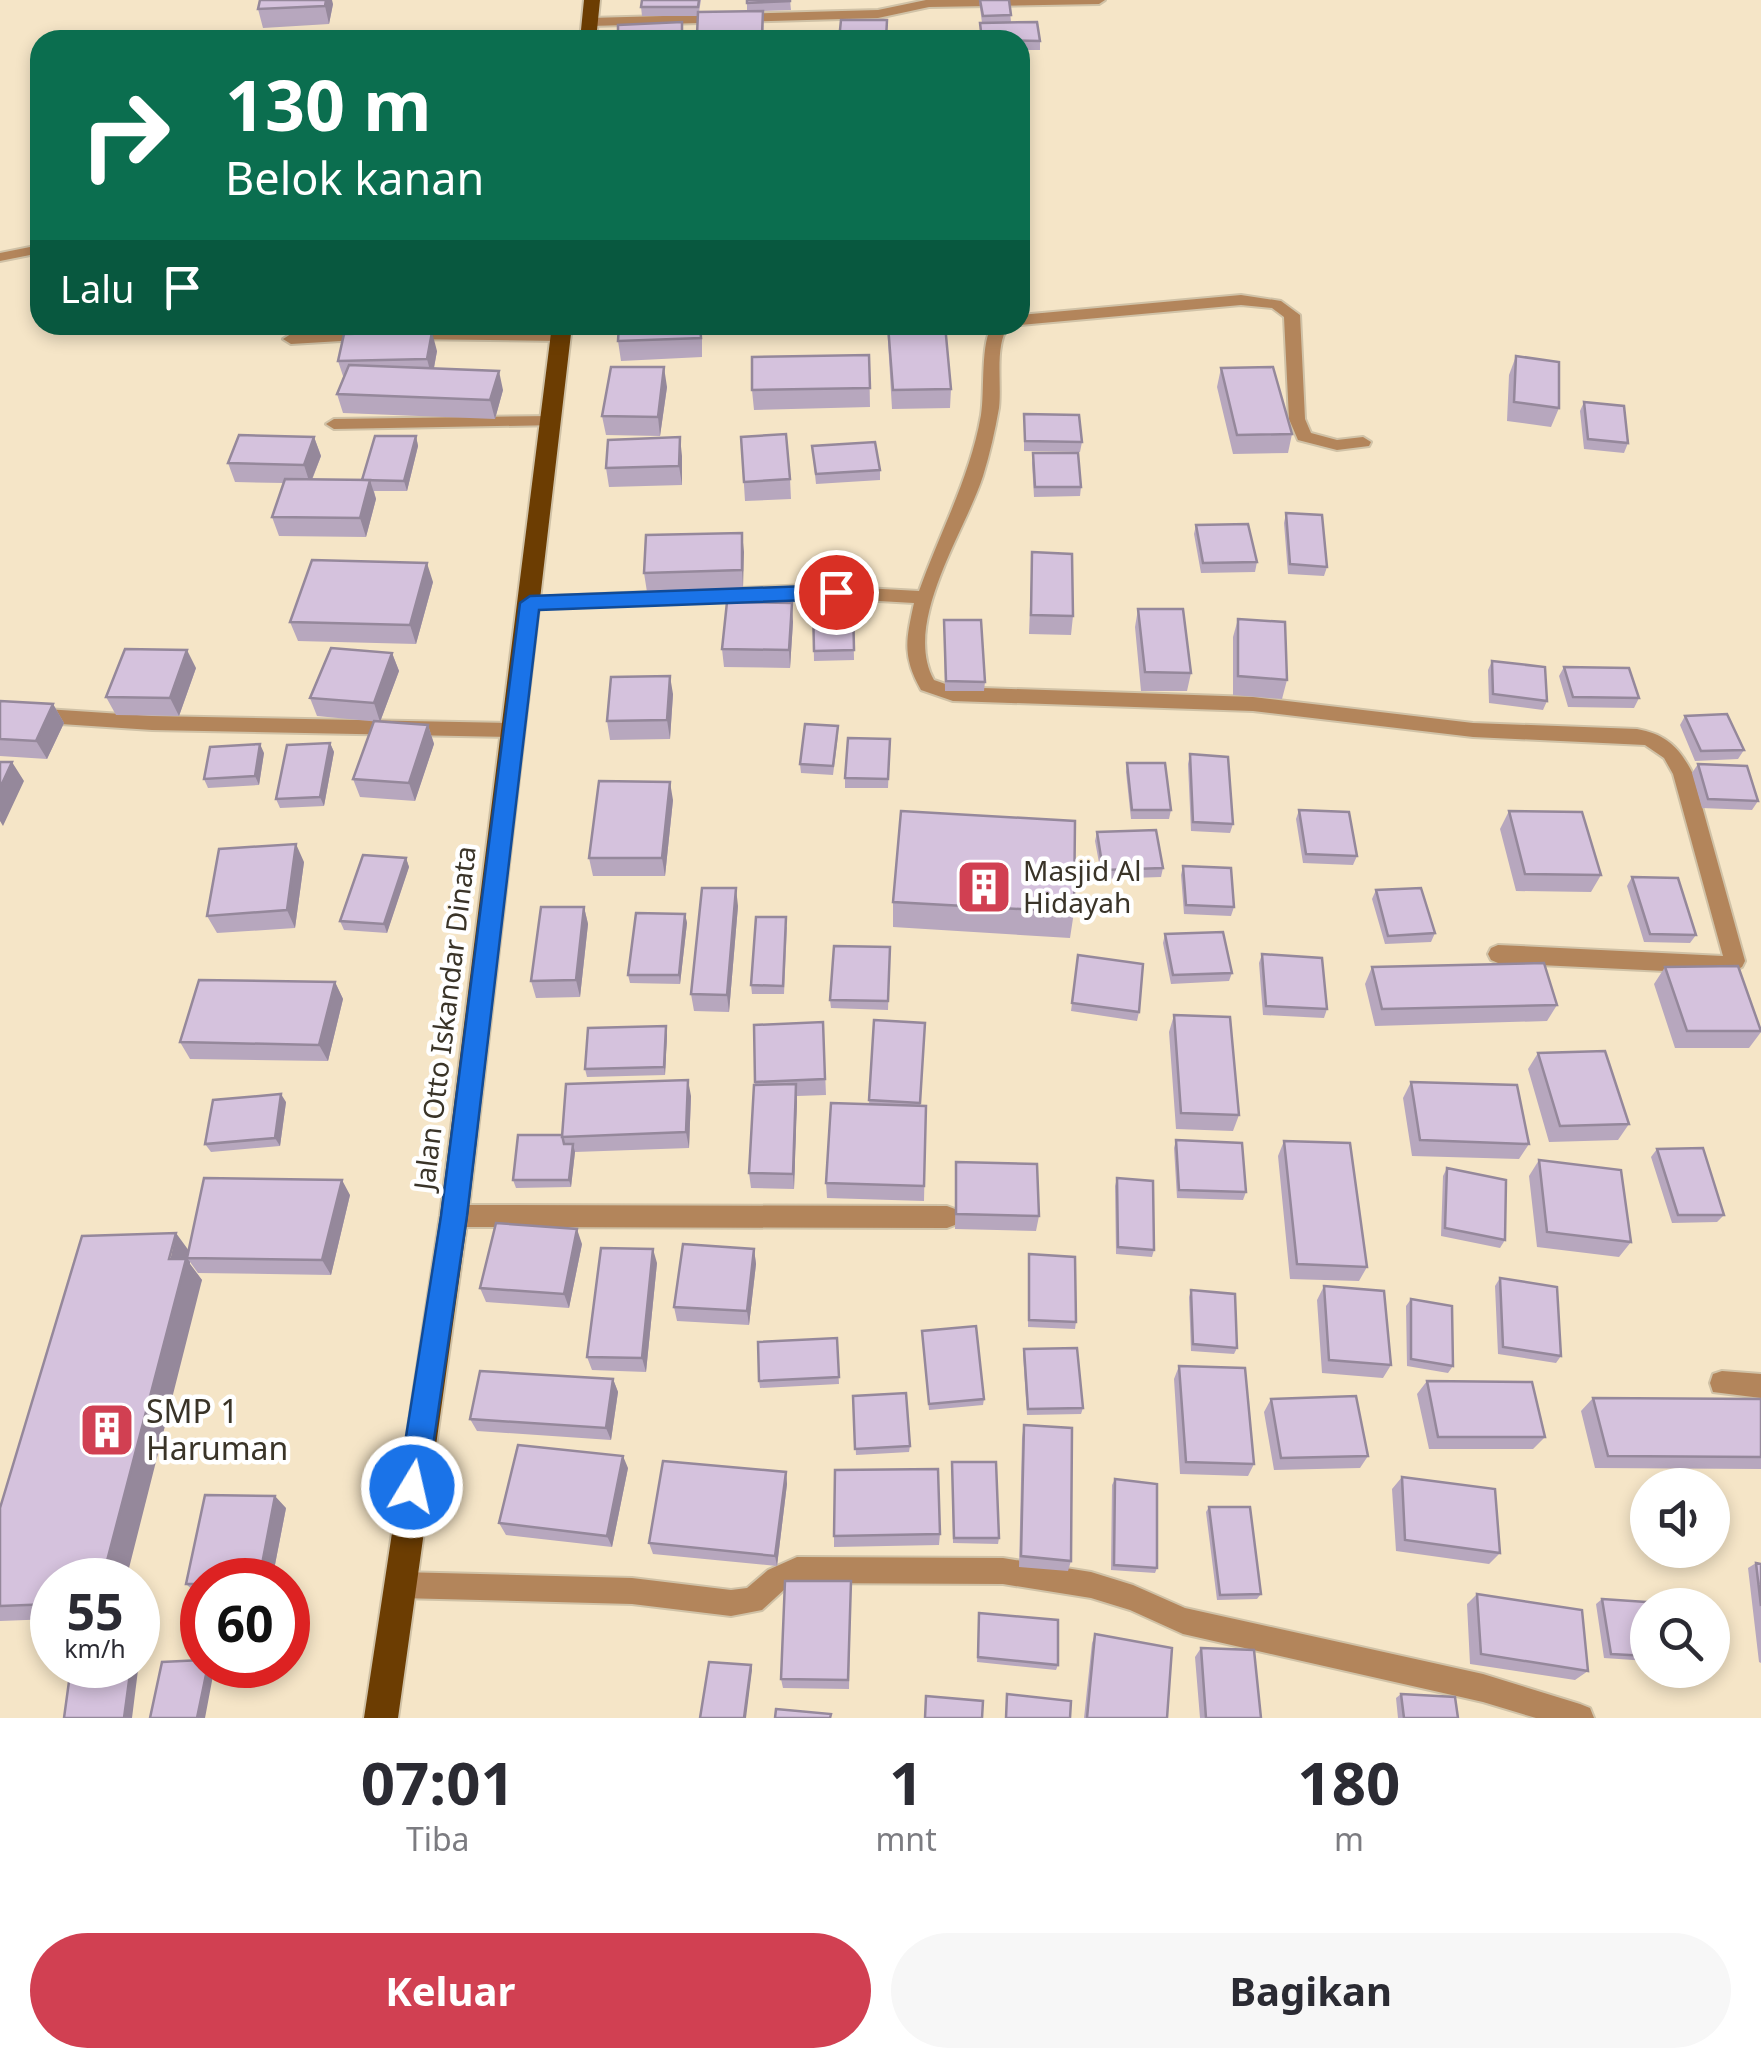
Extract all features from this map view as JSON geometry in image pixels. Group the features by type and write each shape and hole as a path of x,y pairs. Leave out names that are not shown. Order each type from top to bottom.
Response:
{"main road":[{"path":"589,30 592,0"},
{"name":"Jalan Otto Iskandar Dinata","path":"381,1718 454,1216 561,335"}],"street":[{"path":"590,22 878,14 929,3 1100,0"},
{"path":"0,257 30,251"},
{"path":"1030,319 1241,300 1276,304 1292,314 1297,419 1304,436 1337,445 1364,442"},
{"path":"291,339 411,335"},
{"path":"993,335 985,436 974,479 923,597 912,661 924,686 935,692 1254,704 1474,730 1637,736 1660,741 1670,750 1682,774 1734,960 1718,965 1498,954"},
{"path":"334,424 552,421"},
{"path":"530,603 809,591 923,597"},
{"path":"0,713 152,723 514,730"},
{"path":"454,1216 654,1213 947,1217"},
{"path":"1722,1383 1761,1386"},
{"path":"399,1585 632,1590 753,1602 786,1574 818,1568 1003,1571 1091,1585 1133,1598 1183,1621 1484,1688 1580,1718"}],"building":[{"path":"260,0 326,0 325,6 258,9"},
{"path":"642,0 699,0 698,7 641,7"},
{"path":"790,0 790,1 747,3"},
{"path":"980,0 1009,0 1011,15 983,16"},
{"path":"763,11 762,30 697,30 698,12"},
{"path":"841,20 887,20 886,30 840,30"},
{"path":"682,22 682,30 618,30 618,25"},
{"path":"1037,22 1040,41 1030,41 1030,30 981,30 980,23"},
{"path":"344,335 431,335 427,359 338,361"},
{"path":"618,335 701,338 618,341"},
{"path":"889,335 946,335 951,389 893,390"},
{"path":"869,355 870,388 752,390 752,357"},
{"path":"1516,356 1559,362 1559,408 1514,402"},
{"path":"349,365 499,371 490,400 337,394"},
{"path":"611,367 664,367 658,417 602,416"},
{"path":"1273,367 1292,434 1237,435 1221,368"},
{"path":"1584,402 1624,406 1628,443 1588,439"},
{"path":"1024,414 1079,415 1082,442 1025,441"},
{"path":"786,434 790,479 744,482 741,437"},
{"path":"239,435 314,437 304,465 228,463"},
{"path":"375,436 416,436 404,481 362,480"},
{"path":"680,437 679,466 606,468 608,440"},
{"path":"875,442 880,470 816,474 812,446"},
{"path":"1033,453 1078,453 1081,487 1035,487"},
{"path":"285,479 370,480 360,518 272,517"},
{"path":"1286,513 1322,515 1327,567 1290,564"},
{"path":"1248,524 1257,562 1203,563 1196,525"},
{"path":"742,533 742,570 644,573 646,535"},
{"path":"1032,552 1072,554 1073,616 1031,615"},
{"path":"312,560 427,563 410,625 290,622"},
{"path":"727,602 792,603 789,650 722,649"},
{"path":"853,605 854,650 814,651 813,606"},
{"path":"1138,609 1183,609 1191,673 1145,672"},
{"path":"1238,619 1285,622 1287,680 1238,676"},
{"path":"944,620 981,620 985,682 946,681"},
{"path":"331,648 392,653 374,703 310,698"},
{"path":"125,649 187,650 170,698 106,697"},
{"path":"1492,661 1545,667 1547,701 1493,694"},
{"path":"1564,667 1629,668 1639,698 1573,697"},
{"path":"670,676 667,720 607,721 611,677"},
{"path":"0,701 53,704 36,741 0,739"},
{"path":"1727,714 1744,750 1701,751 1685,716"},
{"path":"374,721 428,725 409,783 353,779"},
{"path":"805,724 838,726 833,766 800,764"},
{"path":"848,738 890,739 888,779 845,778"},
{"path":"330,743 320,797 276,799 287,745"},
{"path":"260,744 255,776 204,779 210,747"},
{"path":"1190,754 1228,757 1233,824 1193,822"},
{"path":"0,762 12,762 0,788"},
{"path":"1127,763 1165,763 1171,810 1132,810"},
{"path":"1698,764 1747,766 1758,801 1708,799"},
{"path":"599,781 670,782 662,858 589,858"},
{"path":"1299,810 1349,812 1357,856 1306,854"},
{"name":"Masjid Al Hidayah","path":"901,811 1075,821 1074,912 893,902"},
{"path":"1509,811 1582,812 1601,875 1525,874"},
{"path":"1156,830 1163,868 1103,870 1097,832"},
{"path":"296,844 287,910 207,916 219,849"},
{"path":"363,855 406,858 384,924 340,921"},
{"path":"1183,866 1231,868 1234,907 1186,905"},
{"path":"1632,877 1678,878 1696,935 1650,934"},
{"path":"702,888 736,888 727,995 691,994"},
{"path":"1421,888 1435,933 1388,936 1376,890"},
{"path":"541,907 584,907 576,980 531,981"},
{"path":"636,913 685,914 679,975 628,975"},
{"path":"756,917 786,917 783,986 751,985"},
{"path":"1223,932 1232,973 1173,975 1165,934"},
{"path":"834,946 890,947 888,1001 830,1000"},
{"path":"1262,954 1322,958 1327,1009 1266,1006"},
{"path":"1078,955 1143,964 1139,1012 1072,1003"},
{"path":"1544,963 1557,1005 1382,1009 1372,967"},
{"path":"1738,966 1761,1031 1687,1031 1665,967"},
{"path":"199,980 335,982 319,1045 180,1042"},
{"path":"1174,1015 1230,1017 1239,1115 1181,1113"},
{"path":"874,1020 925,1023 920,1103 869,1100"},
{"path":"823,1022 825,1079 755,1082 754,1025"},
{"path":"666,1026 664,1067 585,1069 588,1028"},
{"path":"1605,1051 1629,1124 1560,1126 1538,1053"},
{"path":"688,1080 686,1132 562,1137 566,1084"},
{"path":"1411,1082 1517,1085 1529,1144 1420,1140"},
{"path":"796,1084 793,1174 749,1173 754,1085"},
{"path":"281,1094 275,1138 205,1144 213,1100"},
{"path":"831,1103 926,1106 924,1186 826,1183"},
{"path":"518,1135 562,1135 564,1144 573,1144 569,1180 513,1180"},
{"path":"1176,1140 1242,1143 1246,1192 1179,1190"},
{"path":"1284,1141 1350,1143 1367,1267 1297,1264"},
{"path":"1703,1148 1724,1215 1678,1215 1657,1149"},
{"path":"1539,1160 1621,1170 1631,1242 1547,1232"},
{"path":"956,1162 1037,1164 1039,1216 956,1214"},
{"path":"1447,1168 1506,1180 1505,1240 1445,1228"},
{"path":"204,1178 342,1180 322,1260 187,1258"},
{"path":"1117,1178 1153,1181 1154,1250 1118,1247"},
{"path":"496,1223 577,1229 564,1294 480,1288"},
{"name":"SMP 1 Haruman","path":"176,1233 169,1259 186,1259 108,1558 30,1558 30,1605 0,1606 0,1508 82,1236"},
{"path":"683,1244 754,1249 747,1311 674,1307"},
{"path":"601,1248 653,1249 642,1358 587,1357"},
{"path":"1029,1254 1075,1257 1076,1322 1029,1320"},
{"path":"1500,1278 1557,1287 1561,1356 1503,1347"},
{"path":"1324,1286 1384,1291 1391,1365 1329,1360"},
{"path":"1191,1290 1235,1294 1237,1348 1193,1344"},
{"path":"1411,1299 1452,1306 1453,1366 1411,1359"},
{"path":"976,1326 984,1399 929,1404 922,1331"},
{"path":"837,1338 839,1377 759,1381 758,1342"},
{"path":"1077,1348 1083,1408 1028,1409 1024,1349"},
{"path":"1179,1366 1245,1368 1254,1464 1186,1462"},
{"path":"480,1371 613,1379 606,1428 470,1419"},
{"path":"1427,1381 1532,1382 1545,1437 1438,1437"},
{"path":"906,1393 910,1446 855,1449 853,1396"},
{"path":"1356,1396 1368,1456 1281,1458 1271,1399"},
{"path":"1593,1398 1761,1399 1761,1457 1608,1456"},
{"path":"1024,1425 1072,1428 1071,1561 1021,1556"},
{"path":"518,1445 623,1456 607,1536 499,1523"},
{"path":"663,1461 786,1472 775,1556 649,1543"},
{"path":"952,1462 996,1462 999,1538 954,1538"},
{"path":"938,1469 940,1534 834,1536 835,1470"},
{"path":"1402,1477 1495,1489 1500,1553 1405,1540"},
{"path":"1115,1479 1157,1484 1157,1568 1114,1565"},
{"path":"205,1495 275,1496 263,1558 192,1558"},
{"path":"1209,1507 1250,1507 1261,1594 1220,1595"},
{"path":"1756,1563 1761,1564 1761,1606"},
{"path":"785,1581 851,1581 848,1680 781,1679"},
{"path":"1477,1594 1582,1610 1588,1671 1481,1654"},
{"path":"1602,1599 1630,1601 1630,1655 1611,1654"},
{"path":"979,1613 1058,1620 1058,1665 978,1657"},
{"path":"1095,1634 1172,1648 1167,1718 1087,1718"},
{"path":"1201,1648 1254,1650 1261,1718 1206,1718"},
{"path":"180,1661 180,1688 203,1688 197,1718 150,1718 156,1688 160,1688 162,1662"},
{"path":"709,1662 751,1665 744,1718 700,1718"},
{"path":"68,1688 128,1688 124,1718 64,1718"},
{"path":"1007,1694 1071,1701 1070,1718 1006,1718"},
{"path":"1401,1694 1455,1697 1458,1718 1404,1718"},
{"path":"926,1696 983,1701 982,1718 925,1718"},
{"path":"776,1709 831,1714 830,1718 775,1718"}],"place":[{"name":"Masjid Al Hidayah","path":"984,887"},
{"name":"SMP 1 Haruman","path":"107,1430"}],"route":[{"path":"412,1487 454,1216 530,603 836,592"}]}
